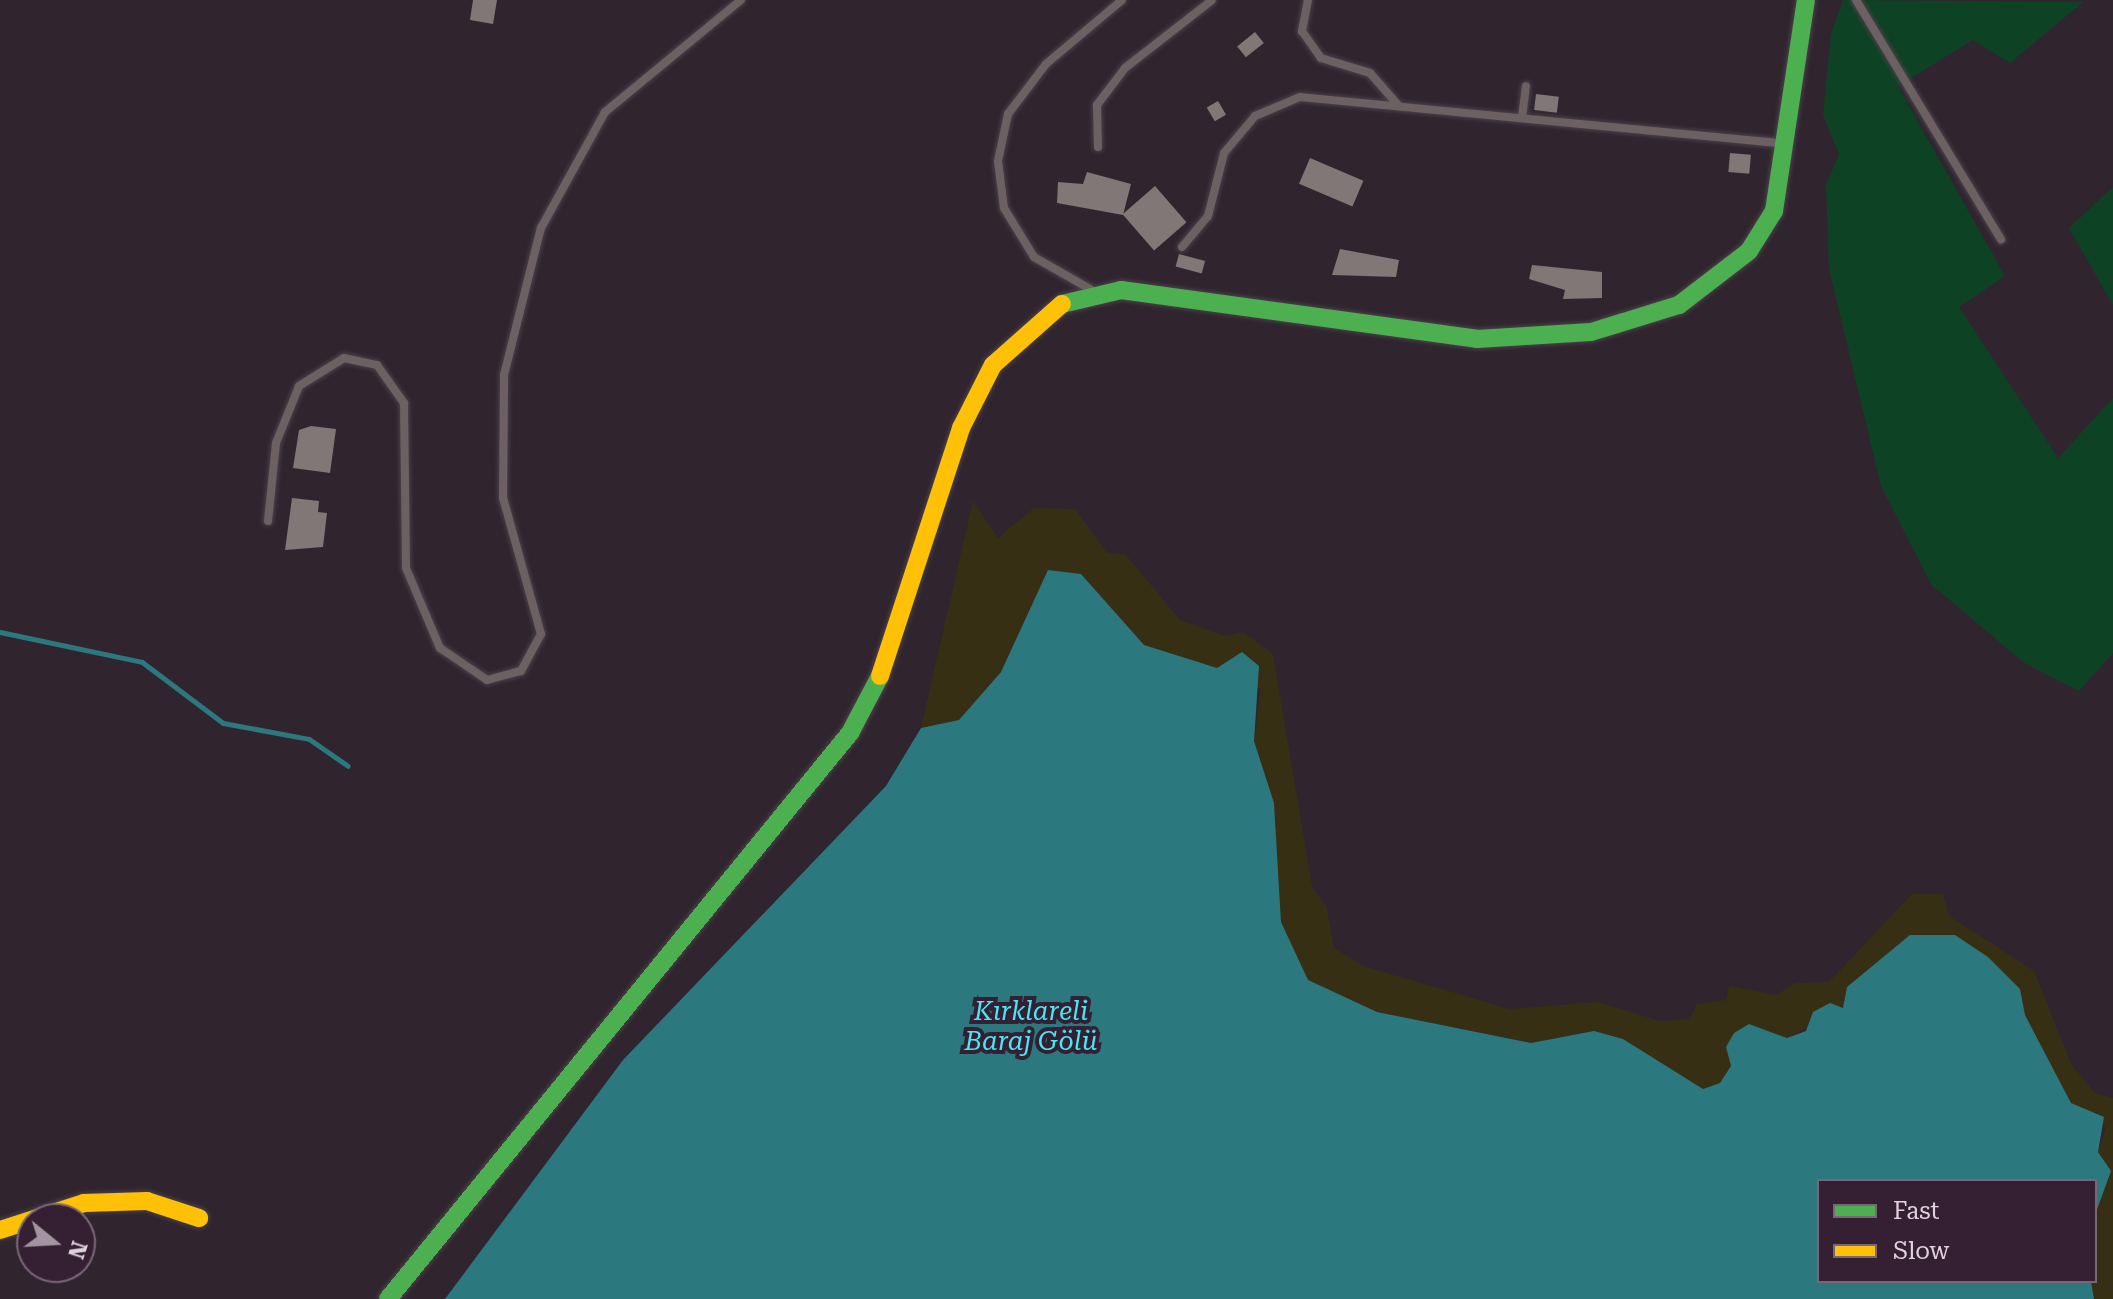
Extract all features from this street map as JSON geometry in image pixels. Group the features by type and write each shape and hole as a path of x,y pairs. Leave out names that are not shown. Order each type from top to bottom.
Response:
{"street":[{"path":"388,1299 850,733 877,685 961,428 993,365 1038,320 1075,296 1136,292 1477,339 1591,332 1679,305 1749,251 1774,211 1806,0"},
{"path":"0,1230 84,1203 147,1201 199,1218"}],"lane":[{"path":"268,521 276,443 299,386 344,358 377,365 404,403 406,568 440,648 487,680 521,671 541,634 503,498 504,375 541,228 605,112 741,0"},
{"path":"1097,293 1034,257 1004,208 998,161 1008,114 1046,64 1122,0"},
{"path":"1098,147 1097,105 1125,68 1212,0"},
{"path":"1308,0 1302,31 1321,58 1370,73 1400,107"},
{"path":"1856,0 2001,239"},
{"path":"1522,118 1526,86"},
{"path":"1182,247 1208,216 1224,153 1255,116 1300,97 1783,143"}],"green space":[{"path":"1843,0 2083,2 2010,63 1973,40 1898,86 2005,276 1959,307 2058,458 2113,398 2113,653 2079,691 2023,662 1931,584 1881,486 1829,269 1826,185 1839,154 1823,115 1831,34"},
{"path":"2113,187 2113,305 2069,228"}],"sand":[{"path":"973,501 998,538 1034,508 1075,509 1107,553 1125,554 1180,620 1225,636 1243,632 1273,654 1312,887 1326,906 1334,948 1363,966 1510,1009 1598,1002 1660,1021 1690,1019 1697,1004 1726,1000 1729,986 1776,995 1795,983 1829,982 1912,894 1943,894 1949,916 2034,971 2071,1064 2095,1093 2113,1098 2113,1299 2094,1299 2091,1283 2097,1283 2097,1209 2110,1171 2098,1152 2106,1129 2097,1112 2080,1112 2071,1103 2025,1015 2020,989 1843,1008 1787,1038 1749,1024 1726,1047 1731,1066 1720,1083 1703,1089 1623,1039 1594,1031 1531,1043 1377,1012 1307,980 1281,922 1274,803 1254,741 1261,689 1144,645 1081,574 1048,571 1001,672 959,720 921,728"}],"water":[{"name":"Kırklareli Baraj Gölü","path":"1048,570 1081,574 1144,645 1217,668 1242,652 1259,666 1254,741 1274,803 1281,922 1308,980 1377,1012 1531,1043 1594,1031 1623,1039 1703,1089 1720,1083 1731,1066 1726,1047 1734,1033 1749,1024 1787,1038 1806,1031 1813,1012 1830,1003 1843,1008 1847,987 1910,935 1955,935 1988,957 2020,989 2025,1015 2071,1103 2104,1117 2098,1152 2111,1171 2097,1210 2097,1179 1817,1179 1817,1283 2091,1283 2094,1299 445,1299 623,1060 886,786 921,728 959,720 1001,672"}],"building":[{"path":"473,0 497,0 493,24 470,20"},
{"path":"1255,32 1264,43 1246,57 1237,46"},
{"path":"1536,94 1559,97 1557,113 1534,110"},
{"path":"1218,101 1226,115 1215,121 1207,108"},
{"path":"1730,153 1751,155 1749,174 1728,172"},
{"path":"1310,158 1363,181 1352,206 1299,184"},
{"path":"1087,172 1131,184 1123,215 1057,203 1058,182 1083,184"},
{"path":"1155,186 1186,222 1154,250 1123,214"},
{"path":"1340,249 1399,260 1396,277 1332,275"},
{"path":"1179,254 1205,261 1202,274 1176,267"},
{"path":"1532,265 1602,272 1602,298 1563,299 1565,290 1529,279"},
{"path":"311,426 336,429 330,473 293,468 299,430"},
{"path":"292,498 319,501 318,512 327,513 323,547 285,550"}],"waterway":[{"path":"0,632 142,662 223,723 309,739 348,766"}],"traffic: fast":[{"path":"1062,304 1121,290 1477,339 1591,332 1679,305 1749,251 1774,211 1806,0"},
{"path":"388,1299 850,733 880,676"}],"traffic: slow":[{"path":"880,676 961,428 993,365 1062,304"},
{"path":"0,1230 84,1203 147,1201 199,1218"}]}
